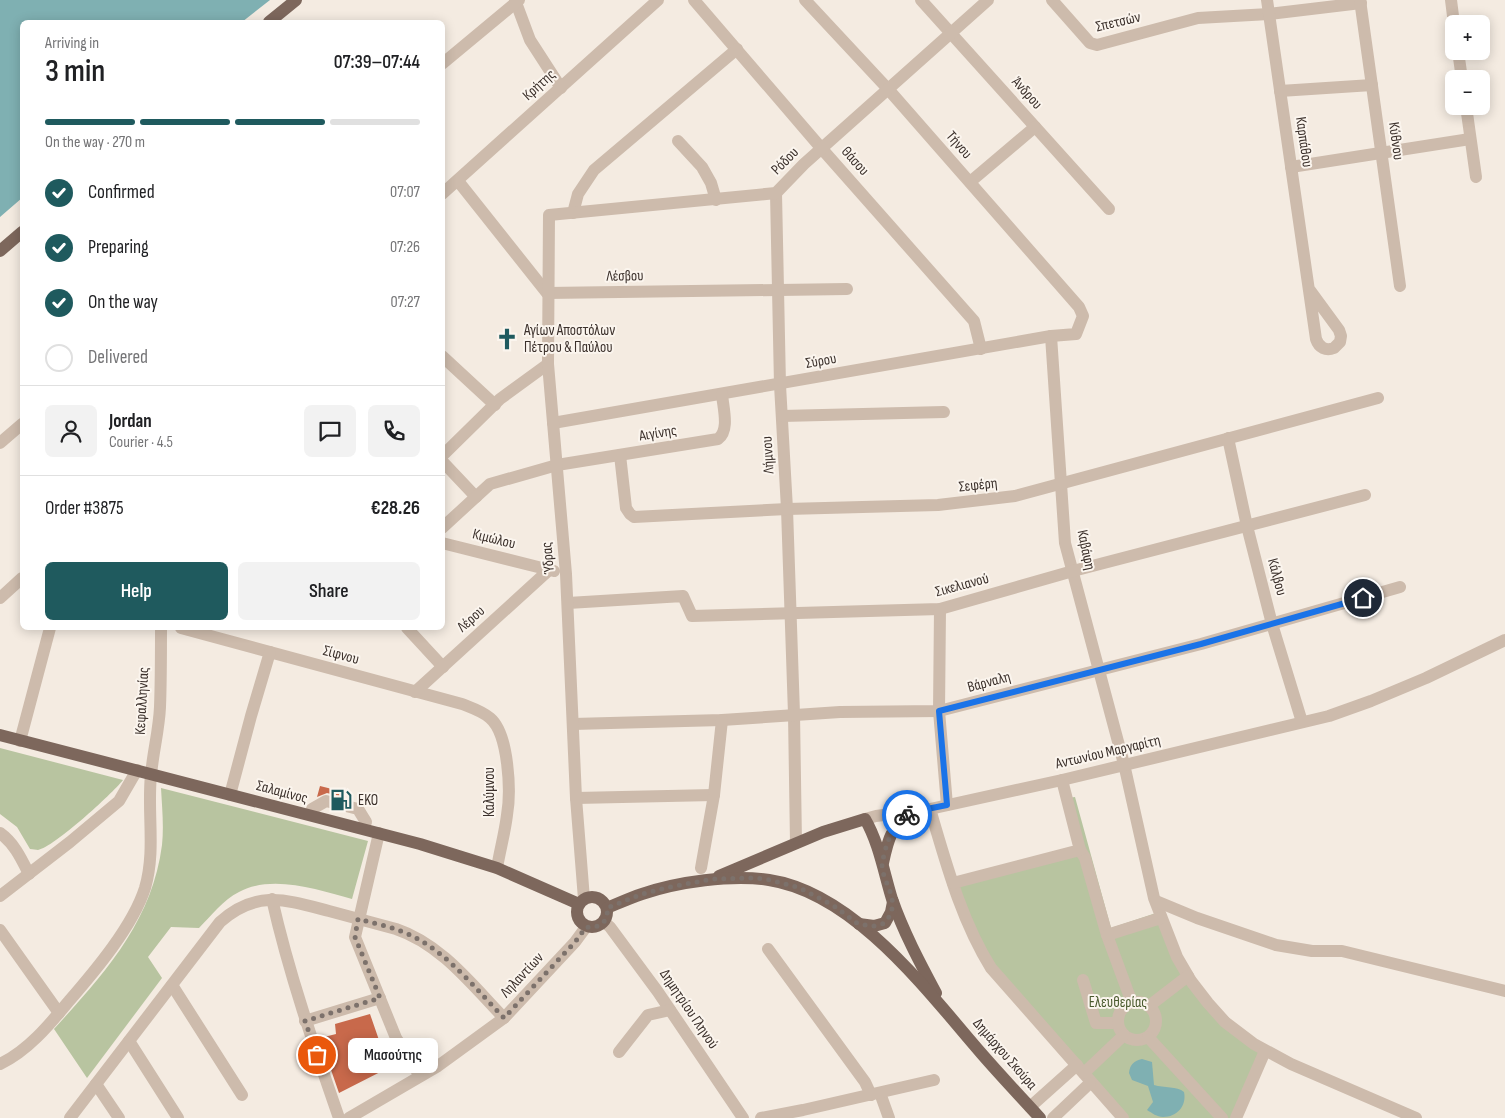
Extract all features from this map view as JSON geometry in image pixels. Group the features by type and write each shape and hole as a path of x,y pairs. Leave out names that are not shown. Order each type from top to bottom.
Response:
{"main road":[{"path":"272,20 296,0"},
{"path":"0,251 20,234"},
{"name":"Σαλαμίνος","path":"0,735 379,833 497,868 581,902"},
{"path":"882,865 892,830 912,812"},
{"path":"865,819 872,833 893,902 919,961 946,1010"},
{"name":"Αντωνίου Μαργαρίτη","path":"713,879 823,832 865,819"},
{"path":"764,858 764,872 770,880"},
{"path":"607,908 642,894 713,879 756,878 770,880 809,893 844,912 890,951 946,1010"},
{"path":"593,897 598,898 607,908 608,913 604,922 596,927 586,927 578,920 577,914 581,902 593,897"},
{"path":"858,924 874,926 885,923 891,912 893,902"},
{"name":"Δημάρχου Σκούρα","path":"946,1010 982,1054 1040,1118"}],"street":[{"name":"Κρήτης","path":"445,192 658,0"},
{"name":"Θάσου","path":"694,0 974,321 981,349"},
{"name":"Τήνου","path":"805,0 888,89 970,182 1079,307 1083,316"},
{"name":"Άνδρου","path":"921,0 1109,208"},
{"name":"Ρόδου","path":"549,215 776,193 822,149 988,0"},
{"name":"Σπετσών","path":"1052,0 1090,43 1097,46 1198,18 1269,14"},
{"name":"Καρπάθου","path":"1267,0 1316,339 1320,346 1326,349 1334,348 1339,344 1341,336 1339,330 1309,289"},
{"path":"1451,0 1453,15"},
{"path":"445,61 517,1 530,40 561,88"},
{"path":"1269,14 1361,2"},
{"name":"Κύθνου","path":"1361,2 1400,286"},
{"path":"573,212 578,194 594,170 737,50"},
{"path":"1280,91 1372,85"},
{"path":"1467,115 1476,177"},
{"path":"970,182 1035,126"},
{"path":"1291,167 1470,139"},
{"path":"678,141 702,167 711,183 716,200"},
{"path":"458,181 548,293"},
{"name":"Λήμνου","path":"776,193 780,384 791,614 796,843"},
{"name":"Ύδρας","path":"549,215 548,364 568,603 581,902"},
{"name":"Λέσβου","path":"548,293 847,289"},
{"name":"Σύρου","path":"553,423 1051,336 1076,334 1083,316"},
{"path":"1314,328 1332,320"},
{"name":"Καβάφη","path":"1051,336 1065,543 1124,764 1142,851 1161,918 1177,957 1200,994 1221,1017 1240,1034 1265,1051 1290,1064 1416,1118"},
{"path":"445,359 494,405"},
{"path":"445,453 494,405 548,364"},
{"name":"Αιγίνης","path":"445,525 490,484 557,465 718,439 725,430 722,394"},
{"name":"Σεφέρη","path":"620,455 626,508 628,513 633,516 965,503 1008,498 1378,398"},
{"path":"782,416 944,412"},
{"path":"0,443 20,426"},
{"name":"Κάλβου","path":"1228,438 1247,526 1272,624 1302,722"},
{"path":"445,464 476,497"},
{"name":"Σικελιανού","path":"568,603 684,596 692,616 940,610 1073,571 1365,495"},
{"name":"Κιμώλου","path":"445,544 566,574"},
{"name":"Λέρου","path":"415,692 549,570"},
{"path":"0,598 20,580"},
{"name":"Βάρναλη","path":"573,724 722,720 840,712 939,711 1201,644 1400,587"},
{"path":"940,610 939,711 947,805"},
{"path":"20,741 49,630"},
{"name":"Κεφαλληνίας","path":"0,1064 27,1046 59,1013 108,952 131,918 144,889 151,859 151,775 160,707 161,630"},
{"name":"Σίφνου","path":"188,630 462,704 481,712 491,719"},
{"path":"409,630 442,667"},
{"name":"Αντωνίου Μαργαρίτη","path":"865,819 930,809 1062,780 1329,716 1426,678 1505,640"},
{"path":"230,795 270,652"},
{"name":"Καλύμνου","path":"491,719 499,730 508,778 508,813 497,868"},
{"path":"701,868 714,795 722,720"},
{"path":"0,896 119,801 137,770"},
{"path":"1062,780 1080,850 1085,858 1089,889 1132,1003"},
{"path":"576,798 714,795"},
{"path":"312,809 326,801 358,809 366,822"},
{"path":"930,809 953,883 974,939 991,968 1123,1118"},
{"path":"0,833 8,838 29,874"},
{"path":"379,833 355,937 396,1038 420,1076"},
{"path":"953,883 1080,850"},
{"path":"272,899 305,1021 339,1118"},
{"path":"70,1118 225,917 249,903 272,899 286,900 401,931 428,944 460,973 504,1018"},
{"path":"1156,901 1197,918 1276,945 1312,951 1342,951 1505,991"},
{"path":"1107,935 1161,918"},
{"name":"Δημητρίου Γληνού","path":"604,922 610,927 670,1010 742,1118"},
{"name":"Ληλαντίων","path":"349,1118 438,1066 504,1018 575,942 586,927"},
{"path":"0,930 59,1013"},
{"path":"768,949 865,1082 876,1094 889,1118"},
{"path":"1149,1006 1188,976"},
{"path":"1083,980 1096,1022 1118,1023"},
{"path":"172,985 242,1095"},
{"path":"305,1021 380,998"},
{"path":"1132,1003 1144,1003 1149,1006 1156,1016 1157,1022 1153,1033 1148,1037 1135,1040 1129,1039 1124,1035 1118,1023 1121,1010 1132,1003"},
{"path":"619,1052 648,1015 670,1010"},
{"path":"1054,1118 1084,1074 1124,1035"},
{"path":"1148,1037 1222,1118"},
{"path":"129,1041 178,1118"},
{"path":"1236,1118 1265,1051"},
{"path":"1030,1107 1084,1074"},
{"path":"761,1118 934,1080"},
{"path":"96,1084 119,1118"}],"green space":[{"path":"0,748 123,780 95,808 56,840 38,850 30,849 17,827 0,814"},
{"path":"161,788 368,841 352,899 296,885 266,884 252,887 233,895 199,928 171,927 148,957 162,978 87,1078 54,1029 108,967 137,923 157,873 162,845"},
{"name":"Ελευθερίας","path":"1075,797 1111,928 1159,912 1191,981 1261,1049 1236,1118 1123,1118 991,968 953,883 1080,850 1067,798"}],"water":[{"path":"0,0 270,0 245,20 20,20 20,200 0,217"},
{"path":"1142,1059 1152,1062 1154,1085 1178,1089 1184,1092 1184,1102 1177,1113 1161,1117 1147,1110 1153,1102 1148,1086 1132,1080 1129,1073 1133,1063"}],"building":[{"path":"320,786 344,792 343,797 327,793 317,797"},
{"path":"370,1014 379,1040 392,1066 339,1093 320,1038 336,1034 335,1024"}],"way so far":[{"path":"317,1055 305,1021 380,998 355,937 358,919 401,931 428,944 460,973 504,1018 575,942 586,927 596,927 604,922 607,918 607,908 642,894 670,887 713,879 756,878 770,880 800,888 844,912 858,924 874,926 885,923 891,912 893,902 882,865 892,830 907,815"}],"place":[{"name":"Αγίων Αποστόλων Πέτρου & Παύλου","path":"507,339"},
{"name":"EKO","path":"341,800"},
{"name":"Μασούτης","path":"317,1055"}],"route":[{"path":"907,815 912,812 947,805 939,711 1201,644 1363,598"}]}
